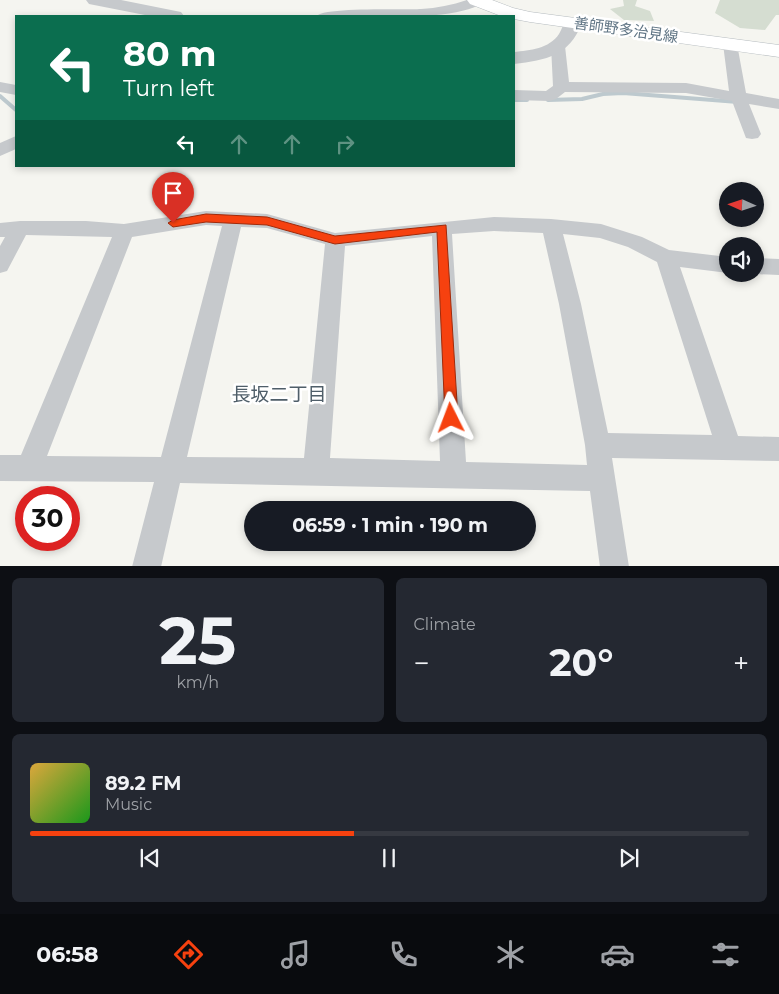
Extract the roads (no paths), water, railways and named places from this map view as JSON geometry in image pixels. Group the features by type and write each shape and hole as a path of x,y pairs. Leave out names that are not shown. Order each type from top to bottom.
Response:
{"main road":[{"name":"善師野多治見線","path":"476,1 509,13 779,51"}],"street":[{"path":"95,0 170,15"},
{"path":"333,15 351,13 414,14 466,6 476,1"},
{"path":"515,58 533,55 558,46 568,37 572,23"},
{"path":"730,44 740,101 752,134"},
{"path":"558,46 561,87"},
{"path":"0,87 15,90"},
{"path":"515,95 550,96 561,87 686,88 740,101 779,104"},
{"path":"0,150 15,142"},
{"path":"0,230 20,228 86,228 124,231 206,218 267,221 335,240 494,224 551,226 600,231 635,242 666,257 719,264"},
{"path":"146,566 168,471 233,219"},
{"path":"551,226 570,304 598,445 601,478 616,566"},
{"path":"0,264 20,228"},
{"path":"442,228 454,474"},
{"path":"28,469 124,231"},
{"path":"316,471 335,240"},
{"path":"666,257 729,447"},
{"path":"764,266 779,267"},
{"path":"598,445 779,449"},
{"path":"0,468 316,471 601,478"}],"waterway":[{"path":"548,100 582,99 603,94 623,93 738,102"},
{"path":"0,96 15,109"},
{"path":"515,100 527,100"}],"district":[{"name":"長坂二丁目","path":"279,394"}]}
